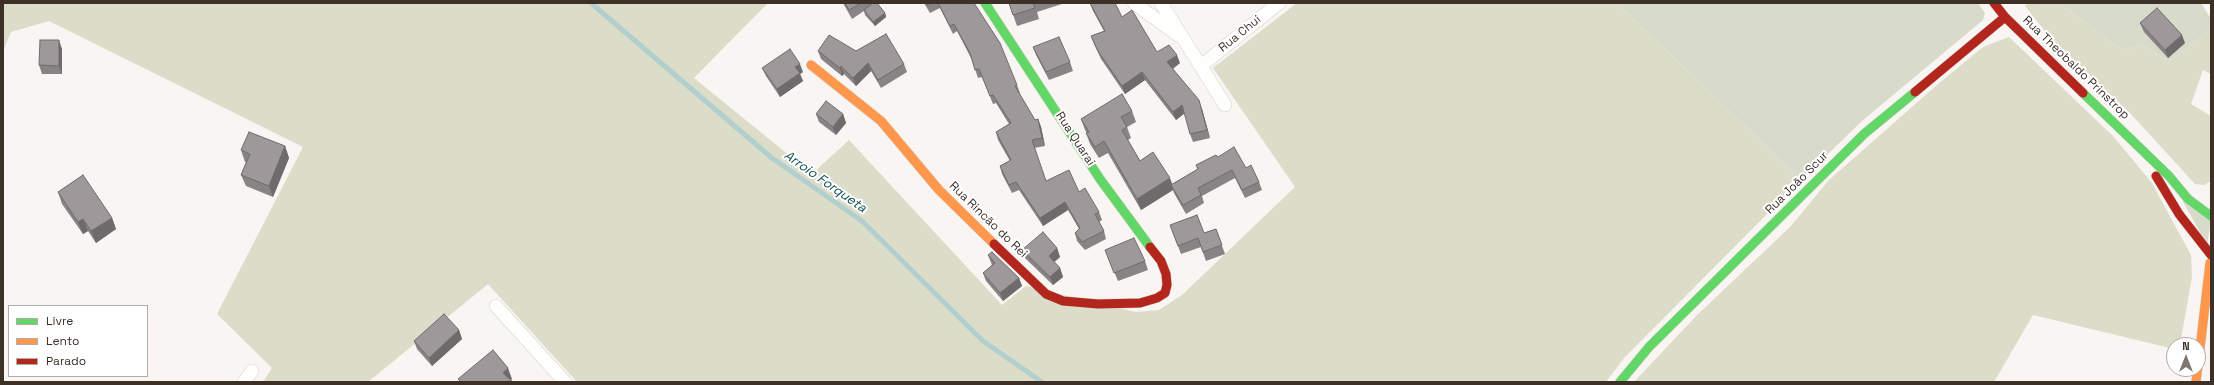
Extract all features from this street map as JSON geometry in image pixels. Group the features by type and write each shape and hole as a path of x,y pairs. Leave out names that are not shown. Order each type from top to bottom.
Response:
{"street":[{"name":"Rua Quarai","path":"985,3 1100,179 1161,261 1166,274"},
{"path":"1134,3 1184,39"},
{"path":"1161,3 1225,105"},
{"name":"Rua Chui","path":"1201,66 1279,3"},
{"name":"Rua Theobaldo Prinstrop","path":"1994,3 2004,17 2125,132 2169,176 2188,199 2211,216"},
{"name":"Rua João Scur","path":"1620,382 1655,342 1864,134 2004,17"},
{"name":"Rua Rincão do Rei","path":"811,65 881,121 939,190 1046,294 1063,301 1098,304 1140,303 1157,298 1165,293 1167,285 1166,274"},
{"name":"Rua Theobaldo Prinstrop","path":"2125,132 2211,260"},
{"path":"2196,382 2211,260"},
{"path":"496,306 566,382"},
{"path":"244,382 252,371"}],"green space":[{"path":"3,3 768,3 694,78 812,174 849,140 1002,305 1026,286 1136,312 1159,310 1182,295 1295,187 1213,68 1297,3 1617,3 1801,180 1624,358 1606,382 577,382 488,284 368,382 263,382 272,368 217,314 303,147 49,21 11,32 3,51"},
{"path":"1617,3 1978,3 1985,13 1983,20 1862,121 1801,180"},
{"path":"2029,3 2059,3 2122,50 2143,45 2169,62 2211,29 2211,74 2203,70 2191,104 2211,116 2211,181 2204,185 2195,184 2131,114 2048,35 2025,6"},
{"path":"2059,3 2201,3 2211,19 2211,29 2169,62 2143,45 2122,50"},
{"path":"2009,37 2113,136 2152,183 2191,255 2192,277 2181,337 2166,337 2166,347 2033,315 1994,382 1634,382 1697,315 1790,227 1829,180 1938,84 1983,47"},
{"path":"2182,200 2211,221 2207,245"}],"building":[{"path":"845,3 861,3 849,10"},
{"path":"873,3 877,3 885,13 873,22 864,10"},
{"path":"938,3 974,3 1000,43 1017,85 1015,86 1035,120 1038,119 1042,138 1032,140 1046,181 1069,170 1079,192 1085,188 1099,212 1095,214 1104,231 1082,242 1075,233 1080,228 1065,202 1040,218 1016,182 1009,185 1000,166 1011,160 996,132 1011,123 993,95 990,96 979,69 975,70 970,53 954,24 950,26"},
{"path":"1009,3 1033,3 1035,8 1013,15"},
{"path":"1090,3 1115,3 1122,17 1132,10 1157,52 1169,45 1177,55 1167,62 1199,100 1207,130 1190,134 1182,105 1173,112 1142,72 1122,86 1098,51 1091,36 1105,31"},
{"path":"2157,8 2182,35 2165,50 2140,23"},
{"path":"886,34 904,64 878,80 868,63 853,78 841,66 840,68 818,51 829,35 856,51"},
{"path":"1059,37 1070,62 1046,72 1033,47"},
{"path":"40,40 59,40 59,66 39,65"},
{"path":"790,49 800,64 795,67 800,73 777,89 762,68"},
{"path":"1122,94 1132,111 1121,117 1127,127 1122,130 1140,161 1153,152 1170,178 1137,199 1104,141 1095,147 1086,133 1089,132 1081,119"},
{"path":"826,101 843,114 833,127 816,114"},
{"path":"249,132 285,146 269,186 241,175 250,154 241,150"},
{"path":"1234,147 1246,168 1251,165 1259,182 1242,190 1232,170 1198,188 1201,195 1183,205 1171,185 1198,169 1196,165 1216,155 1218,157"},
{"path":"83,175 112,218 91,231 83,219 78,222 58,192"},
{"path":"1197,215 1204,233 1216,229 1222,245 1203,252 1198,238 1178,246 1170,225"},
{"path":"1043,232 1057,248 1049,256 1060,268 1050,277 1022,250"},
{"path":"1134,238 1145,261 1114,273 1105,250"},
{"path":"992,252 1019,278 1000,293 983,273 995,263 988,255"},
{"path":"444,314 459,330 429,358 414,341"},
{"path":"493,350 508,368 503,373 513,382 461,382 458,379"}],"waterway":[{"name":"Arroio Forqueta","path":"591,3 772,158 862,221 983,341 1042,382"}],"traffic: fast":[{"path":"985,3 1100,179 1150,247"},
{"path":"1620,382 1649,347 1864,134 1915,92"},
{"path":"2083,93 2169,176 2188,199 2211,216"}],"traffic: slow":[{"path":"811,65 881,121 939,190 994,244"},
{"path":"2196,382 2210,263"}],"traffic: jam":[{"path":"1994,3 2005,17 2083,93"},
{"path":"1915,92 2005,17"},
{"path":"2156,176 2179,214 2211,255"},
{"path":"994,244 1046,294 1063,301 1098,304 1140,303 1157,298 1165,293 1167,285 1166,274 1161,261 1150,247"}]}
